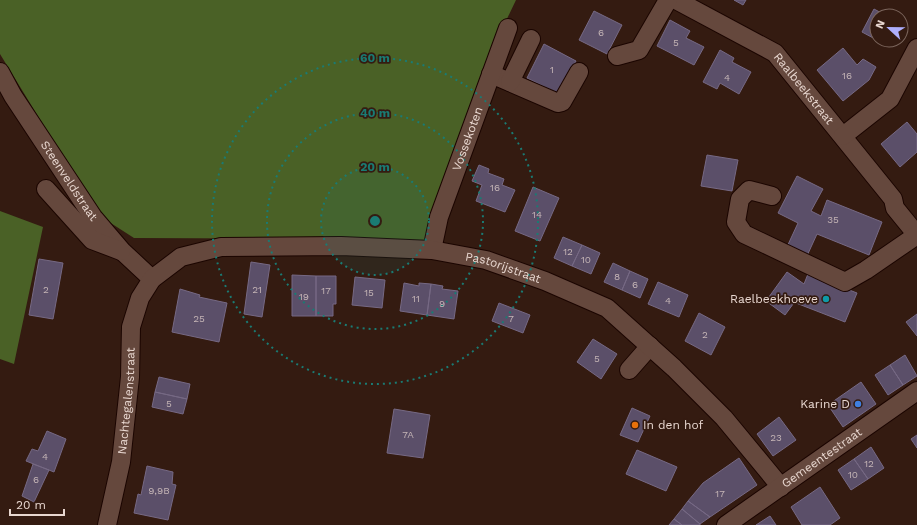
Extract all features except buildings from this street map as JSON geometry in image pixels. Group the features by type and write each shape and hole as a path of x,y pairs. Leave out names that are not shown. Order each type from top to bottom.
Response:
{"street":[{"path":"617,56 639,50 668,0"},
{"name":"Raalbeekstraat","path":"676,0 775,53 893,199 895,208 917,235"},
{"name":"Vossekoten","path":"432,250 439,218 508,28"},
{"path":"510,82 531,39"},
{"name":"Raalbeekstraat","path":"843,136 890,99 917,48"},
{"name":"Steenveldstraat","path":"0,72 13,96 93,216 122,251 152,279"},
{"path":"491,74 558,103 562,102 578,72"},
{"path":"46,189 92,240 122,251"},
{"path":"772,196 749,190 740,199 736,222 744,234 845,282 866,270 917,235"},
{"name":"Pastorijstraat","path":"152,279 181,257 221,247 341,246 432,250 486,260 545,281 607,308 650,346 724,418 781,487"},
{"name":"Nachtegalenstraat","path":"107,525 121,462 130,377 131,327 140,298 152,279"},
{"path":"629,370 650,346"},
{"name":"Gemeentestraat","path":"726,525 917,391"}],"green space":[{"path":"0,0 516,0 492,50 426,242 348,239 134,238 106,220 72,172 0,54"},
{"path":"0,211 43,227 14,364 0,359"}],"place":[{"name":"Raelbeekhoeve","path":"826,299"},
{"name":"Karine D","path":"858,404"},
{"name":"In den hof","path":"635,425"}]}
